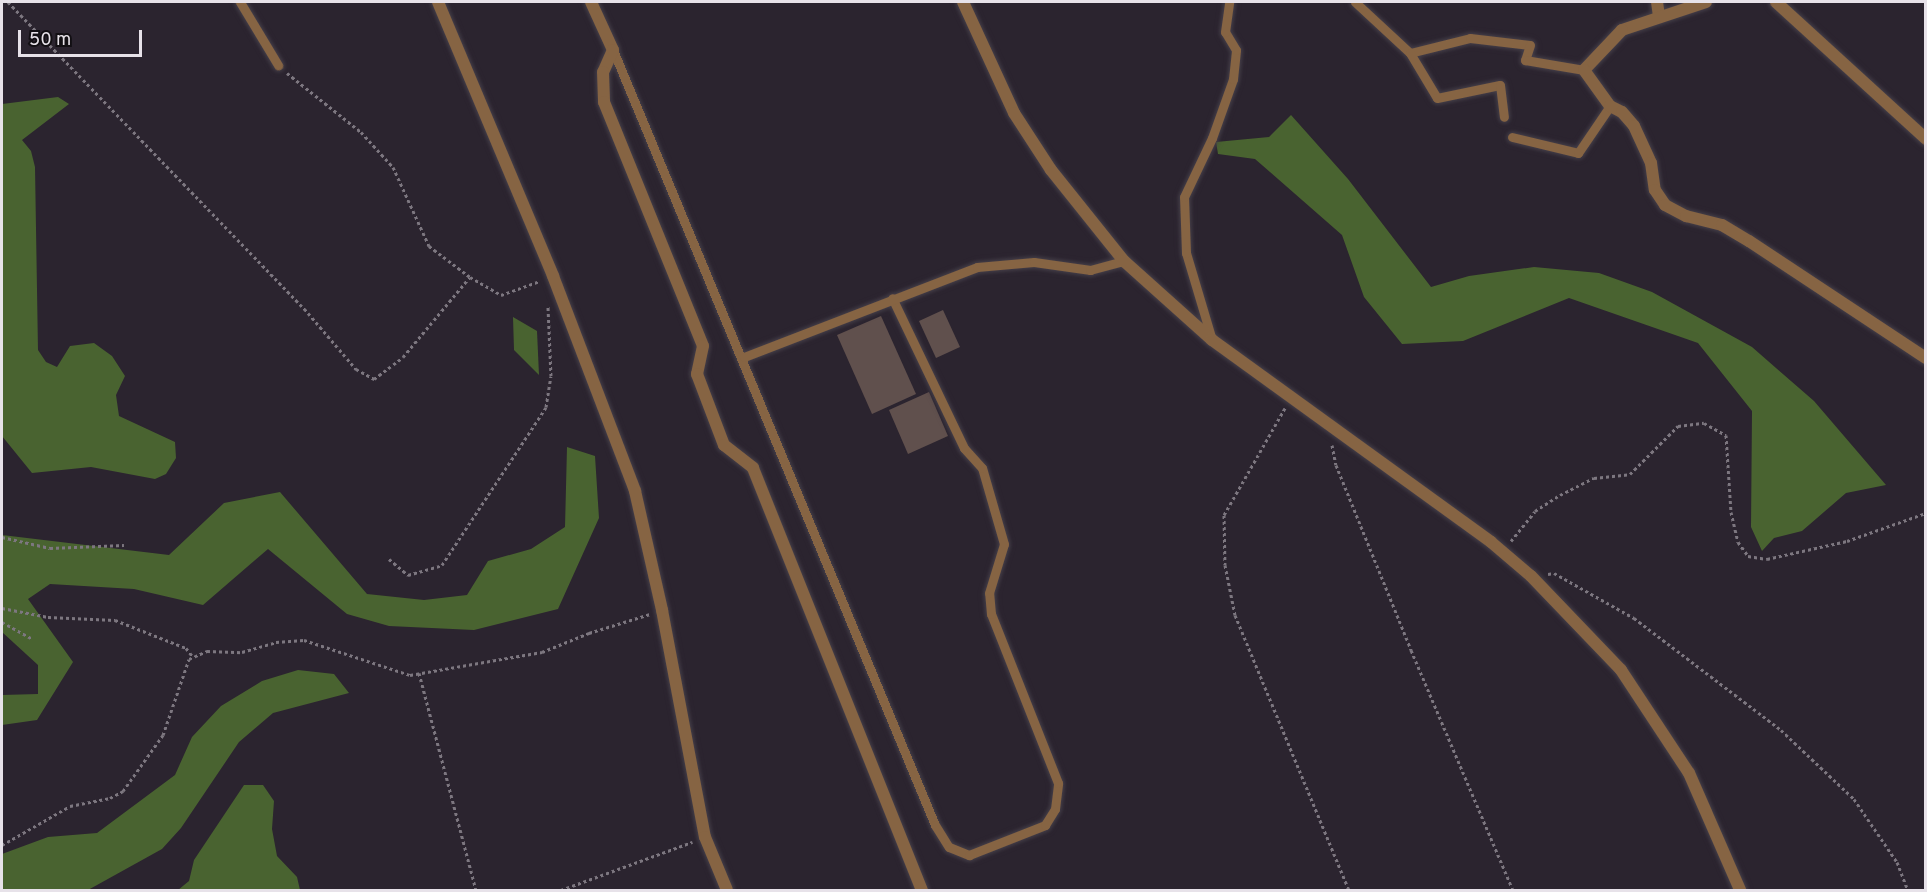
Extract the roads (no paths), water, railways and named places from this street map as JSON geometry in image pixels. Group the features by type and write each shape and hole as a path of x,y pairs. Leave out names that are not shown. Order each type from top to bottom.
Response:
{"street":[{"path":"438,2 553,276 635,491 662,610 705,837 727,891"},
{"path":"591,2 613,50 603,72 604,102 703,346 697,374 724,445 753,468 922,891"},
{"path":"963,2 1014,112 1051,170 1124,261 1212,340 1503,552 1531,576 1621,670 1660,725 1689,774 1740,891"},
{"path":"1657,2 1659,17"},
{"path":"1706,2 1622,30 1584,70 1610,106 1622,112 1634,126 1651,163 1655,190 1665,205 1686,216 1722,225 1926,358"},
{"path":"1776,2 1926,139"}],"lane":[{"path":"240,2 278,65"},
{"path":"1212,340 1186,253 1184,197 1212,138 1233,79 1236,50 1224,32 1229,2"},
{"path":"1355,2 1410,53 1437,98 1500,85 1504,117"},
{"path":"1410,53 1470,38 1530,45 1525,60 1584,70"},
{"path":"613,50 744,357 935,825 949,847 969,855 1045,825 1055,809 1058,783 991,614 989,593 1004,544 1001,527 982,468 964,448 892,297"},
{"path":"1512,136 1578,153 1610,106"},
{"path":"744,357 954,273 998,262 1034,261 1090,270 1124,261"}]}
